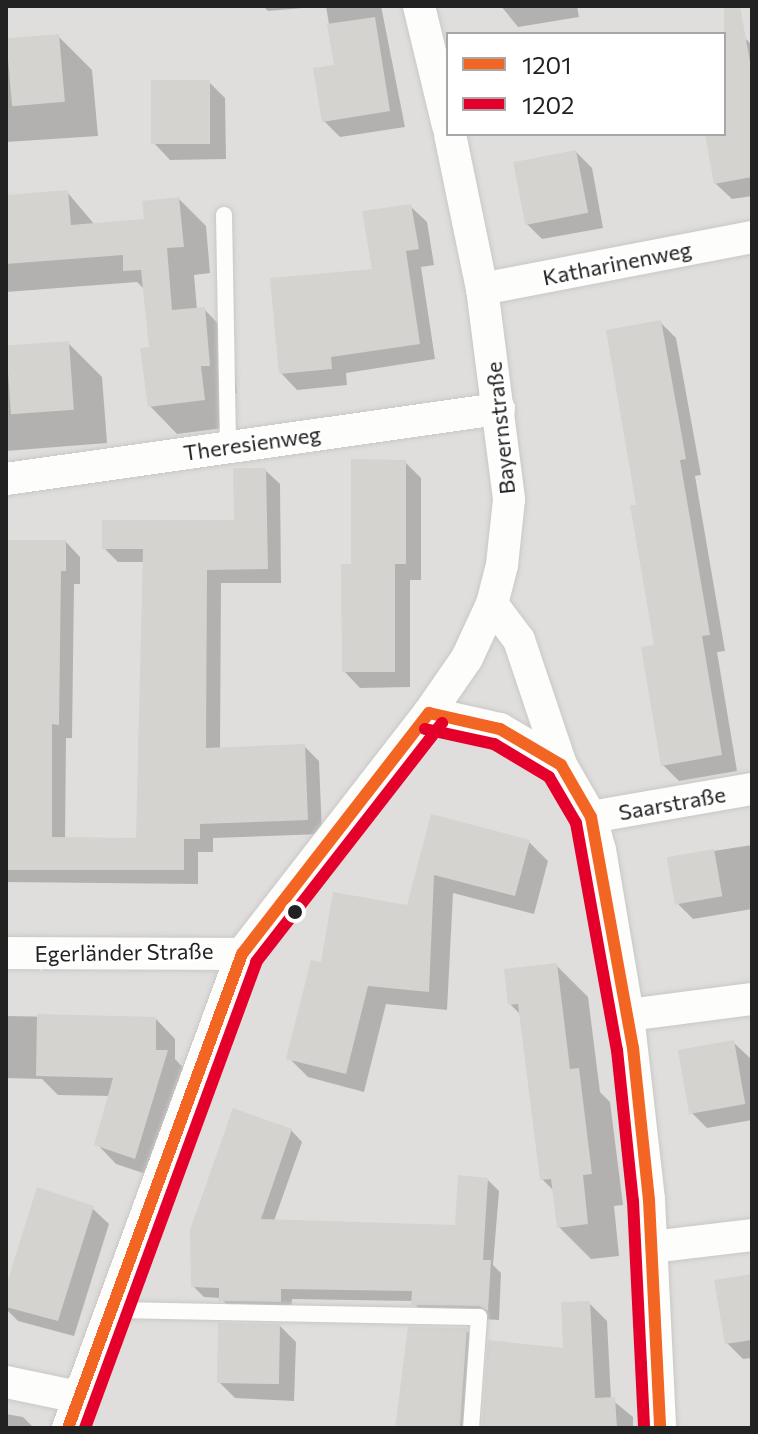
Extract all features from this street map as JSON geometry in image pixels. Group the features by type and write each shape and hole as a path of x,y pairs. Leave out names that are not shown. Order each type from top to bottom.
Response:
{"street":[{"path":"419,6 446,118"},
{"name":"Bayernstraße","path":"76,1419 112,1310 242,954 429,713 467,658 492,604 502,565 509,499 482,289 450,136"},
{"name":"Katharinenweg","path":"482,289 752,237"},
{"name":"Theresienweg","path":"6,479 499,409"},
{"path":"492,604 519,640 561,765 591,817 628,1015 652,1247 660,1428"},
{"path":"429,713 500,729 561,765"},
{"name":"Saarstraße","path":"591,817 752,789"},
{"name":"Egerländer Straße","path":"6,953 242,954"},
{"path":"628,1015 752,999"},
{"path":"652,1247 752,1235"},
{"path":"6,1382 76,1419"}],"lane":[{"path":"224,215 228,446"},
{"path":"112,1310 479,1317 471,1428"}],"shaded area":[{"path":"6,6 752,6 752,1428 6,1428"}],"building":[{"path":"724,6 740,6 752,73 752,177 714,184 705,136 726,136"},
{"path":"375,17 390,111 322,122 313,68 334,65 327,24"},
{"path":"59,34 65,102 12,106 6,39"},
{"path":"151,80 210,80 210,144 151,144"},
{"path":"576,150 588,213 525,225 513,162"},
{"path":"68,190 71,225 144,219 142,201 179,197 184,247 167,248 172,310 205,307 210,366 201,366 205,400 148,407 140,348 149,347 141,270 123,271 123,255 6,264 6,195"},
{"path":"411,204 419,249 406,251 420,344 331,357 332,369 279,374 270,278 372,269 362,211"},
{"path":"661,320 686,459 680,460 710,635 702,636 722,755 661,766 641,647 654,645 630,505 636,505 606,330"},
{"path":"69,341 74,410 11,414 6,345"},
{"path":"351,459 406,460 406,564 395,564 395,672 342,672 341,564 351,564"},
{"path":"233,468 266,468 268,569 207,570 206,748 305,744 308,820 200,824 200,839 184,839 184,870 6,870 6,540 66,540 66,571 61,571 59,725 52,724 52,837 136,838 143,549 102,549 102,520 234,520"},
{"path":"431,814 530,840 515,896 434,875 429,992 368,986 346,1074 286,1059 311,960 321,962 333,892 407,905"},
{"path":"714,849 722,896 675,905 667,857"},
{"path":"557,963 570,1069 579,1068 592,1174 583,1175 588,1224 557,1228 551,1179 540,1180 518,1004 508,1005 504,969"},
{"path":"37,1014 156,1017 156,1050 168,1050 135,1159 94,1145 113,1078 36,1076"},
{"path":"734,1040 745,1104 689,1114 678,1050"},
{"path":"233,1108 292,1129 261,1219 455,1225 458,1175 488,1178 483,1260 491,1260 488,1311 479,1306 411,1305 412,1291 281,1289 281,1302 219,1301 219,1288 191,1287 190,1230"},
{"path":"37,1187 94,1206 58,1321 6,1307 6,1286"},
{"path":"752,1274 752,1340 725,1344 714,1280"},
{"path":"590,1301 595,1398 615,1397 617,1428 482,1428 488,1340 563,1348 561,1302"},
{"path":"218,1323 280,1324 279,1384 217,1383"},
{"path":"408,1327 467,1328 460,1428 395,1428"}],"transit line":[{"name":"1201","path":"429,713 500,729 561,765 591,817 633,1048 649,1200 660,1428"},
{"name":"1201","path":"68,1428 242,954 429,713"},
{"name":"1202","path":"85,1428 256,962 442,723"},
{"name":"1202","path":"425,729 494,744 549,777 576,823 617,1050 633,1201 644,1428"}]}
